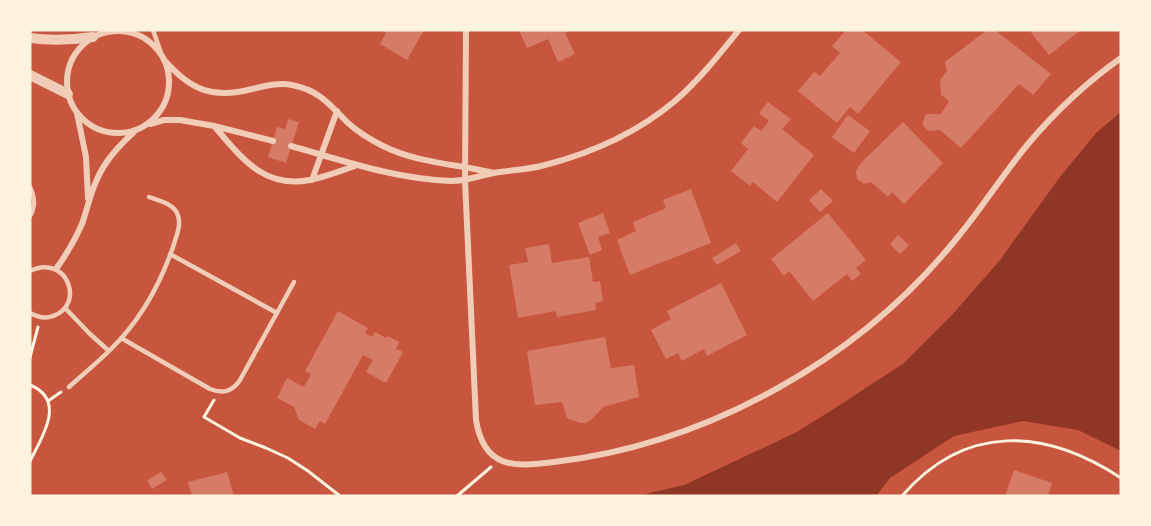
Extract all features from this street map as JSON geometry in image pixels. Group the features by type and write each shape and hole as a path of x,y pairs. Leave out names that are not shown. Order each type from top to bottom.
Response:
{"street":[{"path":"466,30 465,180 476,420 478,432 490,453 500,460 525,465 582,459 626,450 669,437 711,421 767,395 820,363 869,326 915,285 956,239 1029,143 1069,101 1121,58"},
{"path":"291,146 386,172 451,181 544,166 591,151 634,129 675,101 709,67 739,30"},
{"path":"30,38 50,41 72,40 93,38 111,31 125,31 139,35 161,53 179,76 195,87 213,93 232,94 270,84 291,84 310,90 327,100 365,136 390,149 417,158 495,173"},
{"path":"88,203 86,157 67,78 72,62 81,48 93,38"},
{"path":"149,124 161,111 168,96 170,79 166,62"},
{"path":"30,75 69,94"},
{"path":"312,180 337,111"},
{"path":"76,112 88,124 102,132 118,134 134,132"},
{"path":"56,269 75,240 95,183 105,164 134,132 149,124 164,120 180,120 273,141"},
{"path":"214,126 251,167 280,181 312,180 356,165"}],"lane":[{"path":"153,30 161,53"},
{"path":"30,187 34,203 30,216"},
{"path":"69,387 121,338 141,313 158,284 180,223 174,208 149,197"},
{"path":"170,254 277,313"},
{"path":"30,270 41,267 56,269 63,274 70,291 65,308 58,314 40,318 30,313"},
{"path":"121,338 218,392 227,392 235,388 294,282"},
{"path":"65,308 109,351"}],"path":[{"path":"30,357 40,318"},
{"path":"30,385 42,392 48,401 50,411 49,422 30,461"},
{"path":"218,392 204,417 240,438 288,458 340,496"},
{"path":"902,496 933,466 956,453 980,444 1007,440 1033,441 1059,448 1099,464 1121,478"},
{"path":"458,496 500,460"}],"shaded area":[{"path":"1121,112 1121,451 1078,430 1023,421 954,436 890,478 876,496 637,496 684,485 797,432 904,363 952,315 1000,260 1060,177 1096,133"}],"building":[{"path":"381,30 424,30 407,60 380,44 386,33"},
{"path":"519,30 571,30 565,33 575,54 558,62 548,39 527,48"},
{"path":"846,30 862,30 901,62 858,114 850,107 837,123 798,91 814,72 820,76 840,53 832,46"},
{"path":"987,30 995,30 1051,74 1033,95 1019,84 961,148 940,130 928,131 922,124 926,114 941,114 949,101 941,95 940,80 947,71 945,62"},
{"path":"1029,30 1081,30 1049,55"},
{"path":"768,102 791,119 782,129 814,155 777,202 753,182 750,186 731,171 748,149 741,143 754,126 761,131 769,121 759,113"},
{"path":"848,115 870,131 854,153 832,137"},
{"path":"288,119 299,122 286,163 268,157 277,127 285,129"},
{"path":"903,122 943,163 904,204 892,192 888,197 871,182 864,184 857,179 856,171 861,163"},
{"path":"691,189 711,243 630,275 617,240 636,231 633,222 666,208 663,200"},
{"path":"821,189 833,201 820,212 809,200"},
{"path":"603,213 610,233 598,237 602,250 590,255 578,223"},
{"path":"828,213 866,260 856,268 861,274 852,281 847,274 813,301 789,271 784,276 771,259"},
{"path":"898,235 909,245 900,254 890,244"},
{"path":"736,243 741,251 717,265 712,258"},
{"path":"549,244 552,263 589,257 593,282 600,281 603,301 595,303 596,310 557,317 556,311 518,318 509,265 528,262 525,248"},
{"path":"721,283 747,335 707,356 704,349 682,361 678,353 666,359 651,330 671,319 667,311"},
{"path":"338,311 368,328 365,333 372,337 375,332 399,342 396,349 403,352 386,383 366,372 373,360 363,355 325,424 320,421 315,429 299,420 294,407 277,398 287,378 304,387 311,374 305,371"},
{"path":"605,337 611,368 634,365 639,397 603,407 586,423 567,418 562,402 535,405 527,351"},
{"path":"1014,470 1052,483 1048,496 1005,496"},
{"path":"161,472 167,480 152,489 147,480"},
{"path":"227,472 234,496 192,496 188,482"}]}
